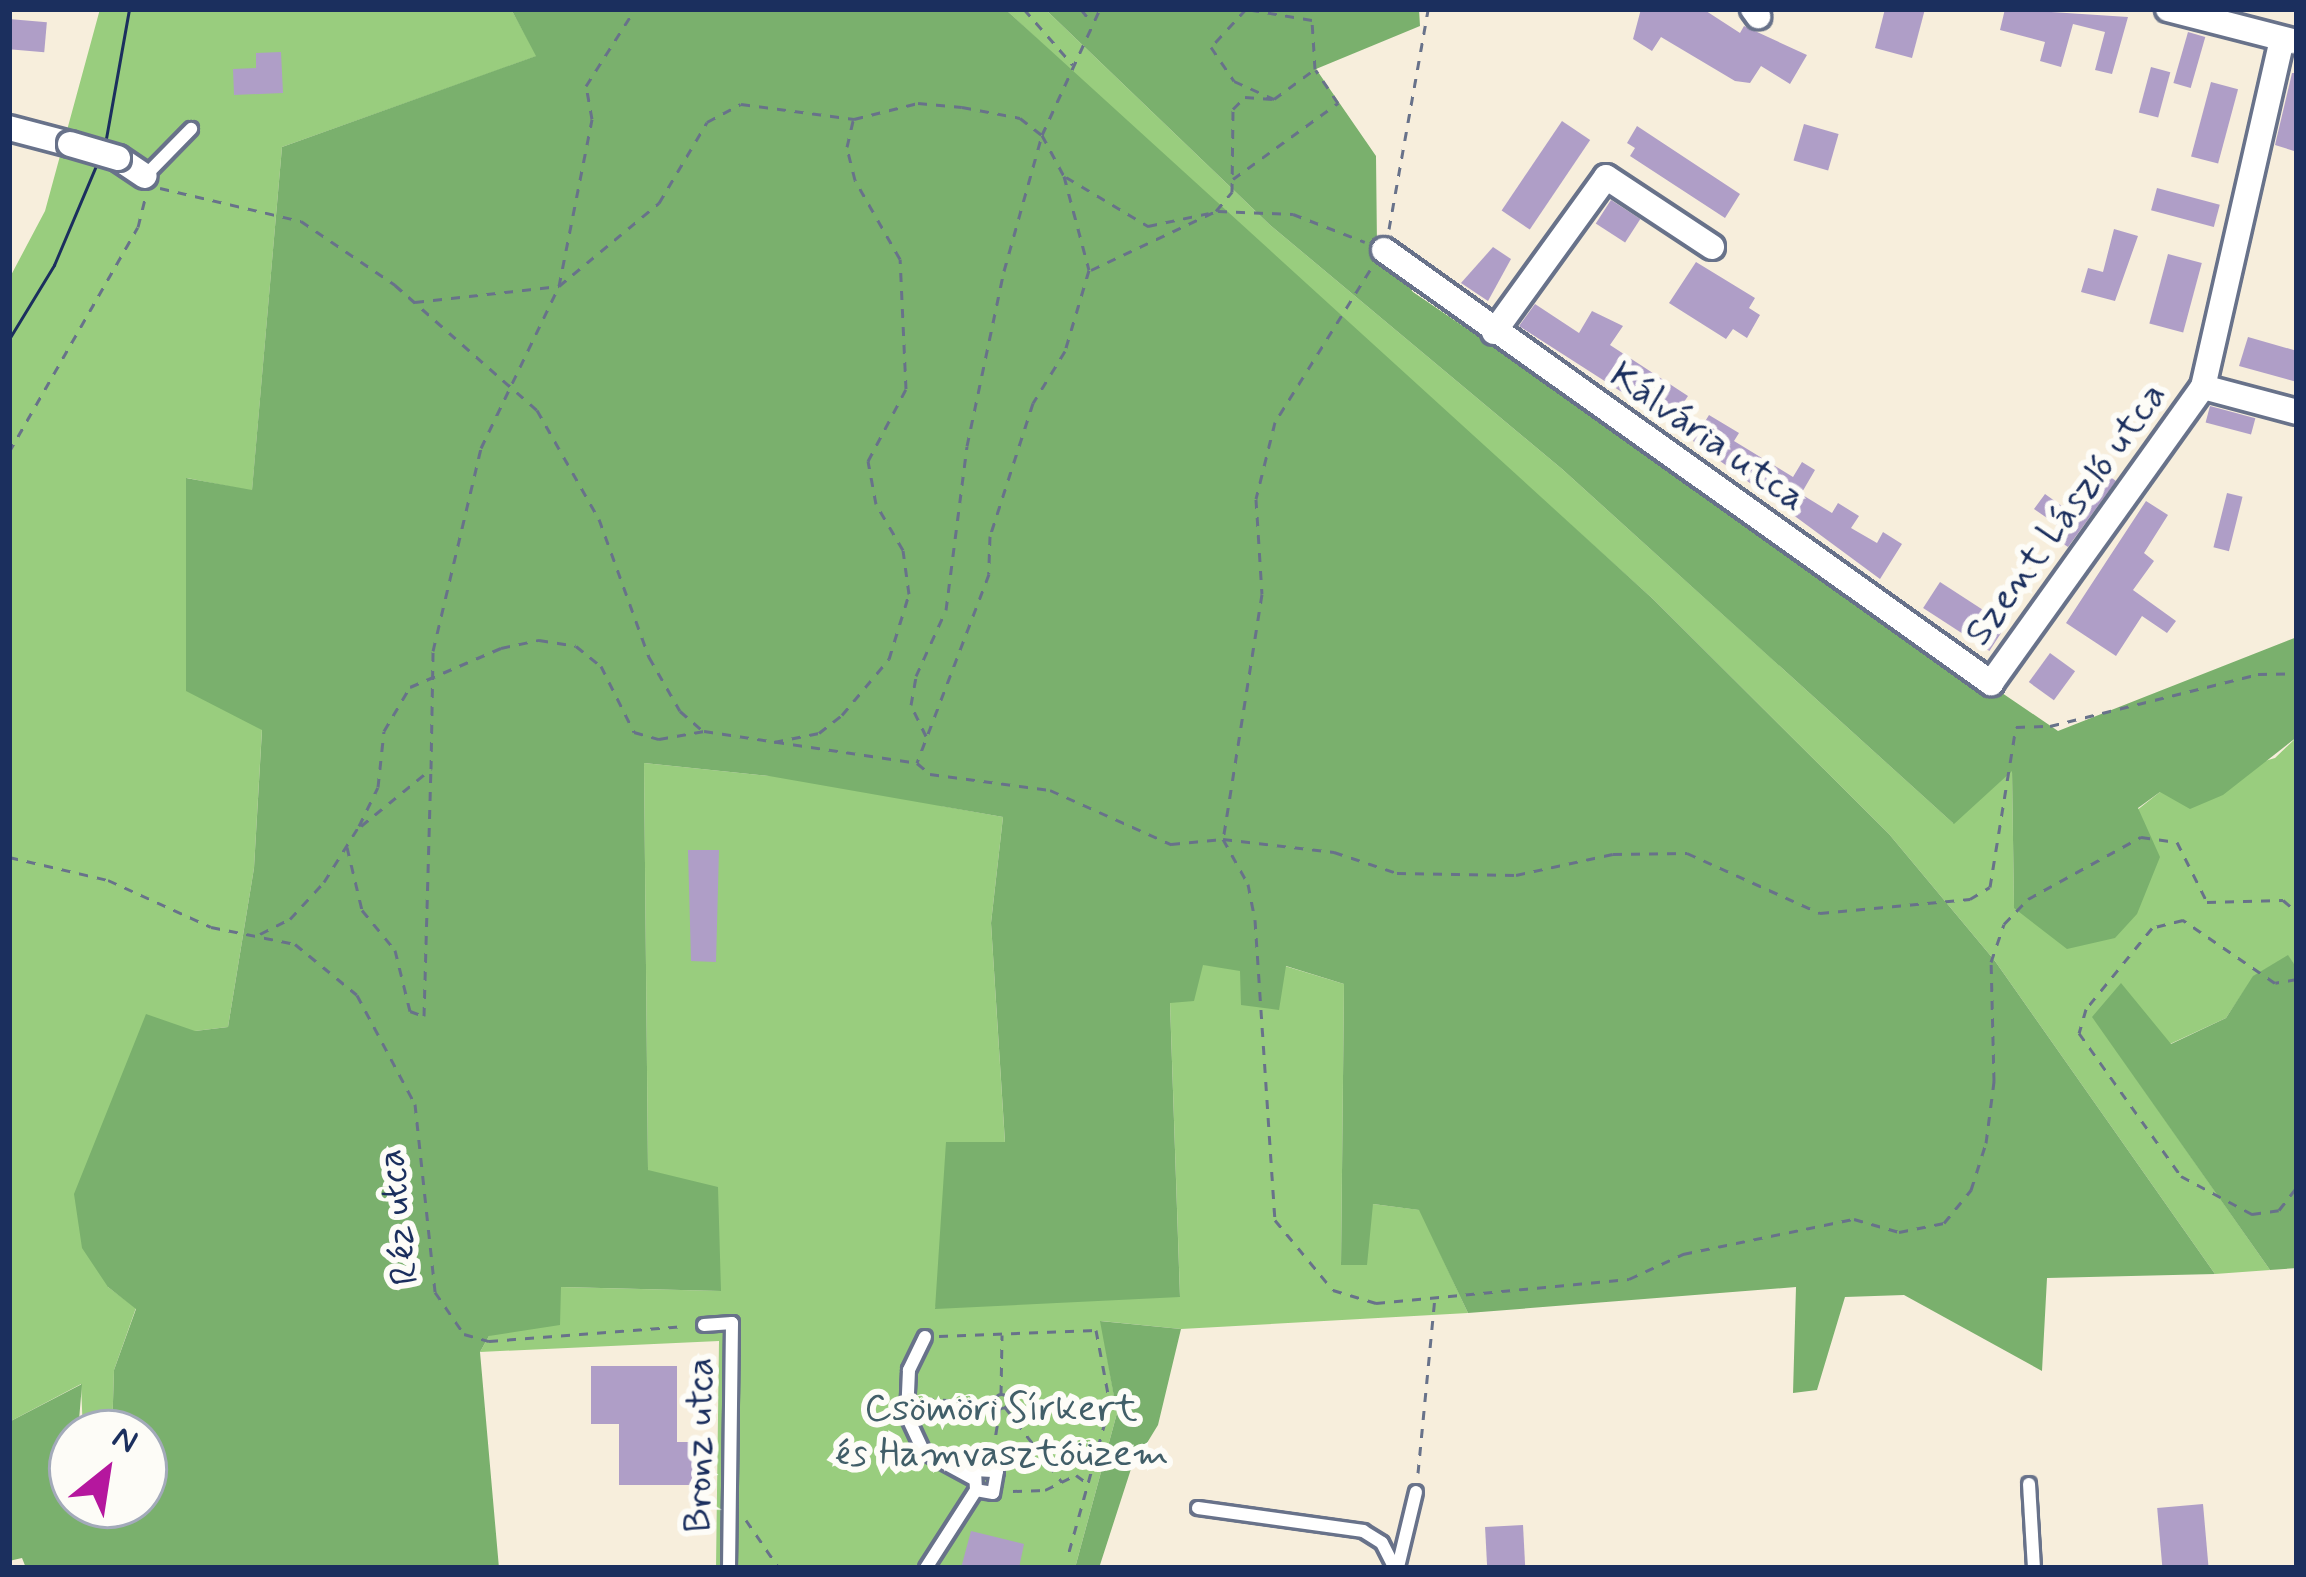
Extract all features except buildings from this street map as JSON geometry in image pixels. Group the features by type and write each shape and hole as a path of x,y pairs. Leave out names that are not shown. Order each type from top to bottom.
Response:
{"street":[{"path":"2168,9 2289,40"},
{"name":"Szent László utca","path":"1991,683 2203,387 2289,40"},
{"path":"9,128 118,158 145,176"},
{"path":"1494,332 1606,177 1712,247"},
{"name":"Kálvária utca","path":"1384,250 1991,683"},
{"path":"2203,387 2297,412"}],"lane":[{"path":"145,176 191,129"},
{"name":"Bronz utca","path":"704,1325 732,1323 729,1568"},
{"path":"925,1336 905,1398 924,1452 974,1484 999,1486 990,1466 974,1484 926,1568"},
{"path":"2029,1484 2034,1568"},
{"path":"1396,1568 1416,1492"},
{"path":"1198,1508 1363,1531 1382,1543 1396,1568"}],"path":[{"path":"346,847 362,910 395,950 410,1011 424,1016 433,679 482,448 507,385 559,286 592,118 586,86 635,9"},
{"path":"1024,9 1073,65"},
{"path":"1081,9 1092,23"},
{"path":"926,736 911,705 916,676 946,610 980,371 1042,135 1100,9"},
{"path":"1232,180 1256,170 1338,103 1315,69 1312,20 1246,9 1210,47 1234,81 1274,99"},
{"path":"1428,9 1384,250 1275,422 1256,499 1262,594 1223,839 1248,884 1256,920 1275,1220 1333,1290 1376,1303 1629,1279 1683,1254 1853,1219 1899,1232 1944,1222 1971,1190 1986,1143 1994,1081 1990,962 2005,924 2028,898 2141,837 2177,842 2206,902 2283,900 2297,912"},
{"path":"1089,270 1216,211 1232,180 1233,109 1245,97 1274,99 1315,69"},
{"path":"415,302 559,286 659,203 707,122 741,104 854,119 918,103 1001,112 1042,135 1064,176 1089,270 1065,351 1033,403 990,536 988,574 917,763"},
{"path":"769,743 818,733 842,715 889,659 909,594 903,550 876,503 868,461 906,389 900,259 854,179 847,147 854,119"},
{"path":"9,452 138,227 145,176 182,199 301,221 415,302 537,410 568,459 649,657 680,711 704,731"},
{"path":"1064,176 1148,226 1216,211 1293,214 1384,250"},
{"path":"260,934 290,919 359,826 378,787 384,731 410,686 501,648 539,640 575,646 601,666 634,732 658,740 704,731 917,763 946,777 1050,790 1171,844 1223,839 1334,852 1397,873 1516,875 1612,854 1687,853 1820,913 1970,899 1990,887 2016,727 2050,726 2258,674 2297,673"},
{"path":"359,826 431,770"},
{"name":"Réz utca","path":"9,857 108,880 211,927 295,944 357,995 404,1077 425,1142 435,1292 464,1334 489,1341 704,1325"},
{"path":"2297,979 2275,982 2183,920 2152,928 2086,1010 2078,1033 2181,1176 2252,1214 2279,1210 2297,1187"},
{"path":"1416,1492 1435,1296"},
{"path":"925,1336 1096,1330 1110,1404 1069,1552"},
{"path":"1002,1334 1004,1405 1063,1484"},
{"path":"995,1402 1001,1394"},
{"path":"905,1398 1004,1405 1110,1404"},
{"path":"990,1466 1004,1405"},
{"path":"999,1486 1032,1492 1063,1484 1076,1475 1088,1484"},
{"path":"733,1499 779,1568"}],"green space":[{"path":"100,9 511,9 537,56 282,147 252,491 187,478 262,729 254,868 228,1027 195,1031 108,1287 136,1308 114,1370 113,1409 82,1409 81,1384 9,1422 9,279 45,211"},
{"path":"511,9 1005,9 1653,599 1889,834 1995,961 2215,1274 2047,1278 2042,1371 1904,1295 1845,1297 1817,1390 1793,1393 1796,1287 1468,1313 1419,1210 1373,1204 1367,1265 1341,1265 1344,984 1286,966 1279,1010 1241,1005 1240,971 1203,965 1194,1001 1170,1003 1180,1297 935,1309 946,1142 1005,1142 991,923 1003,817 769,776 644,763 648,1170 718,1187 721,1291 561,1287 560,1325 489,1336 480,1352 499,1568 26,1568 22,1558 9,1561 9,1422 82,1384 80,1409 48,1409 48,1529 168,1529 168,1409 113,1409 114,1370 136,1309 108,1287 82,1248 74,1194 146,1014 195,1031 228,1027 254,868 262,730 186,691 186,478 252,490 282,147 536,56"},
{"name":"Csömöri Sírkert és Hamvasztóüzem","path":"1005,9 1045,9 1270,225 1562,469 1953,823 2012,770 2014,907 2160,792 2275,758 2297,737 2297,968 2288,956 2254,976 2226,1018 2170,1044 2093,1017 2270,1270 2215,1274 1995,961 1889,834 1653,599 1234,222 942,806 1003,817 991,923 1005,1143 935,1308 1180,1296 1170,1002 1202,965 1285,966 1344,984 1341,1264 1373,1204 1420,1210 1468,1313 1181,1329 1101,1321 1117,1413 1075,1568 716,1568 719,1341 480,1352 489,1336 560,1287 721,1291 648,1170 644,763 769,776 1211,201"},
{"path":"1045,9 1419,9 1420,26 1316,69 1376,156 1377,246 1413,292 2058,731 2297,637 2297,737 2223,795 2190,809 2160,792 2138,808 2160,857 2137,914 2115,938 2067,949 2014,908 2012,771 1954,824 1562,469 1270,225"},
{"path":"2288,955 2297,968 2297,1268 2270,1270 2092,1017 2121,983 2171,1044 2226,1018 2253,976"},
{"path":"1100,1321 1181,1329 1158,1425 1131,1469 1099,1568 1075,1568 1117,1413"}],"tram line":[{"path":"9,339 54,265 105,144 129,9"}]}
